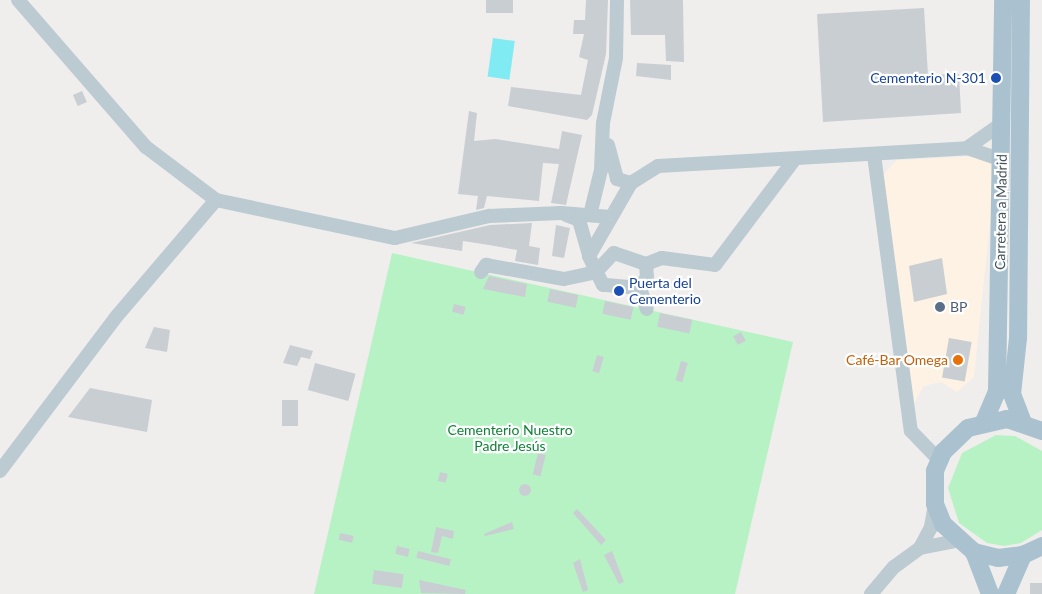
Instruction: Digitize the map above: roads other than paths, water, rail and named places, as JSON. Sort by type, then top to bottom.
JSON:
[{"type":"main road","name":"Carretera a Madrid","points":[[984,422],[997,390],[1003,0]]},
{"type":"main road","name":"Carretera a Madrid","points":[[1021,0],[1018,338],[1012,394],[1023,422]]},
{"type":"main road","points":[[1034,552],[998,558],[974,552],[957,541],[935,504],[940,461],[952,441],[984,422],[1023,422],[1042,431]]},
{"type":"main road","points":[[974,552],[990,594]]},
{"type":"main road","points":[[1006,594],[1034,552]]},
{"type":"street","points":[[18,0],[146,147],[216,200],[395,238],[489,216],[561,213],[611,217]]},
{"type":"street","points":[[590,215],[601,170],[603,123],[619,30],[617,0]]},
{"type":"street","points":[[603,123],[614,173],[622,184],[631,183],[658,166],[874,155],[967,148],[1001,160]]},
{"type":"street","points":[[967,148],[1002,124]]},
{"type":"street","points":[[876,178],[894,153]]},
{"type":"street","points":[[874,155],[911,431],[940,461]]},
{"type":"street","points":[[604,232],[614,254],[646,264],[662,258],[715,265],[794,159]]},
{"type":"street","points":[[589,256],[631,183]]},
{"type":"street","points":[[0,471],[116,317],[216,200]]},
{"type":"street","points":[[561,213],[579,220],[589,256],[603,285],[640,288]]},
{"type":"street","points":[[481,272],[486,265],[564,279],[596,272],[614,254]]},
{"type":"street","points":[[640,288],[647,277],[646,264]]},
{"type":"street","points":[[640,288],[647,308]]},
{"type":"street","points":[[923,444],[952,441]]},
{"type":"street","points":[[920,548],[931,527],[935,504]]},
{"type":"street","points":[[872,594],[894,567],[920,548],[957,541]]},
{"type":"water","points":[[493,38],[515,41],[509,80],[488,77]]},
{"type":"place","name":"Cementerio N-301","points":[[996,78]]},
{"type":"place","name":"Puerta del Cementerio","points":[[619,291]]},
{"type":"place","name":"BP","points":[[940,307]]},
{"type":"place","name":"Café-Bar Omega","points":[[958,360]]},
{"type":"park label","name":"Cementerio Nuestro Padre Jesús","points":[[510,438]]}]
